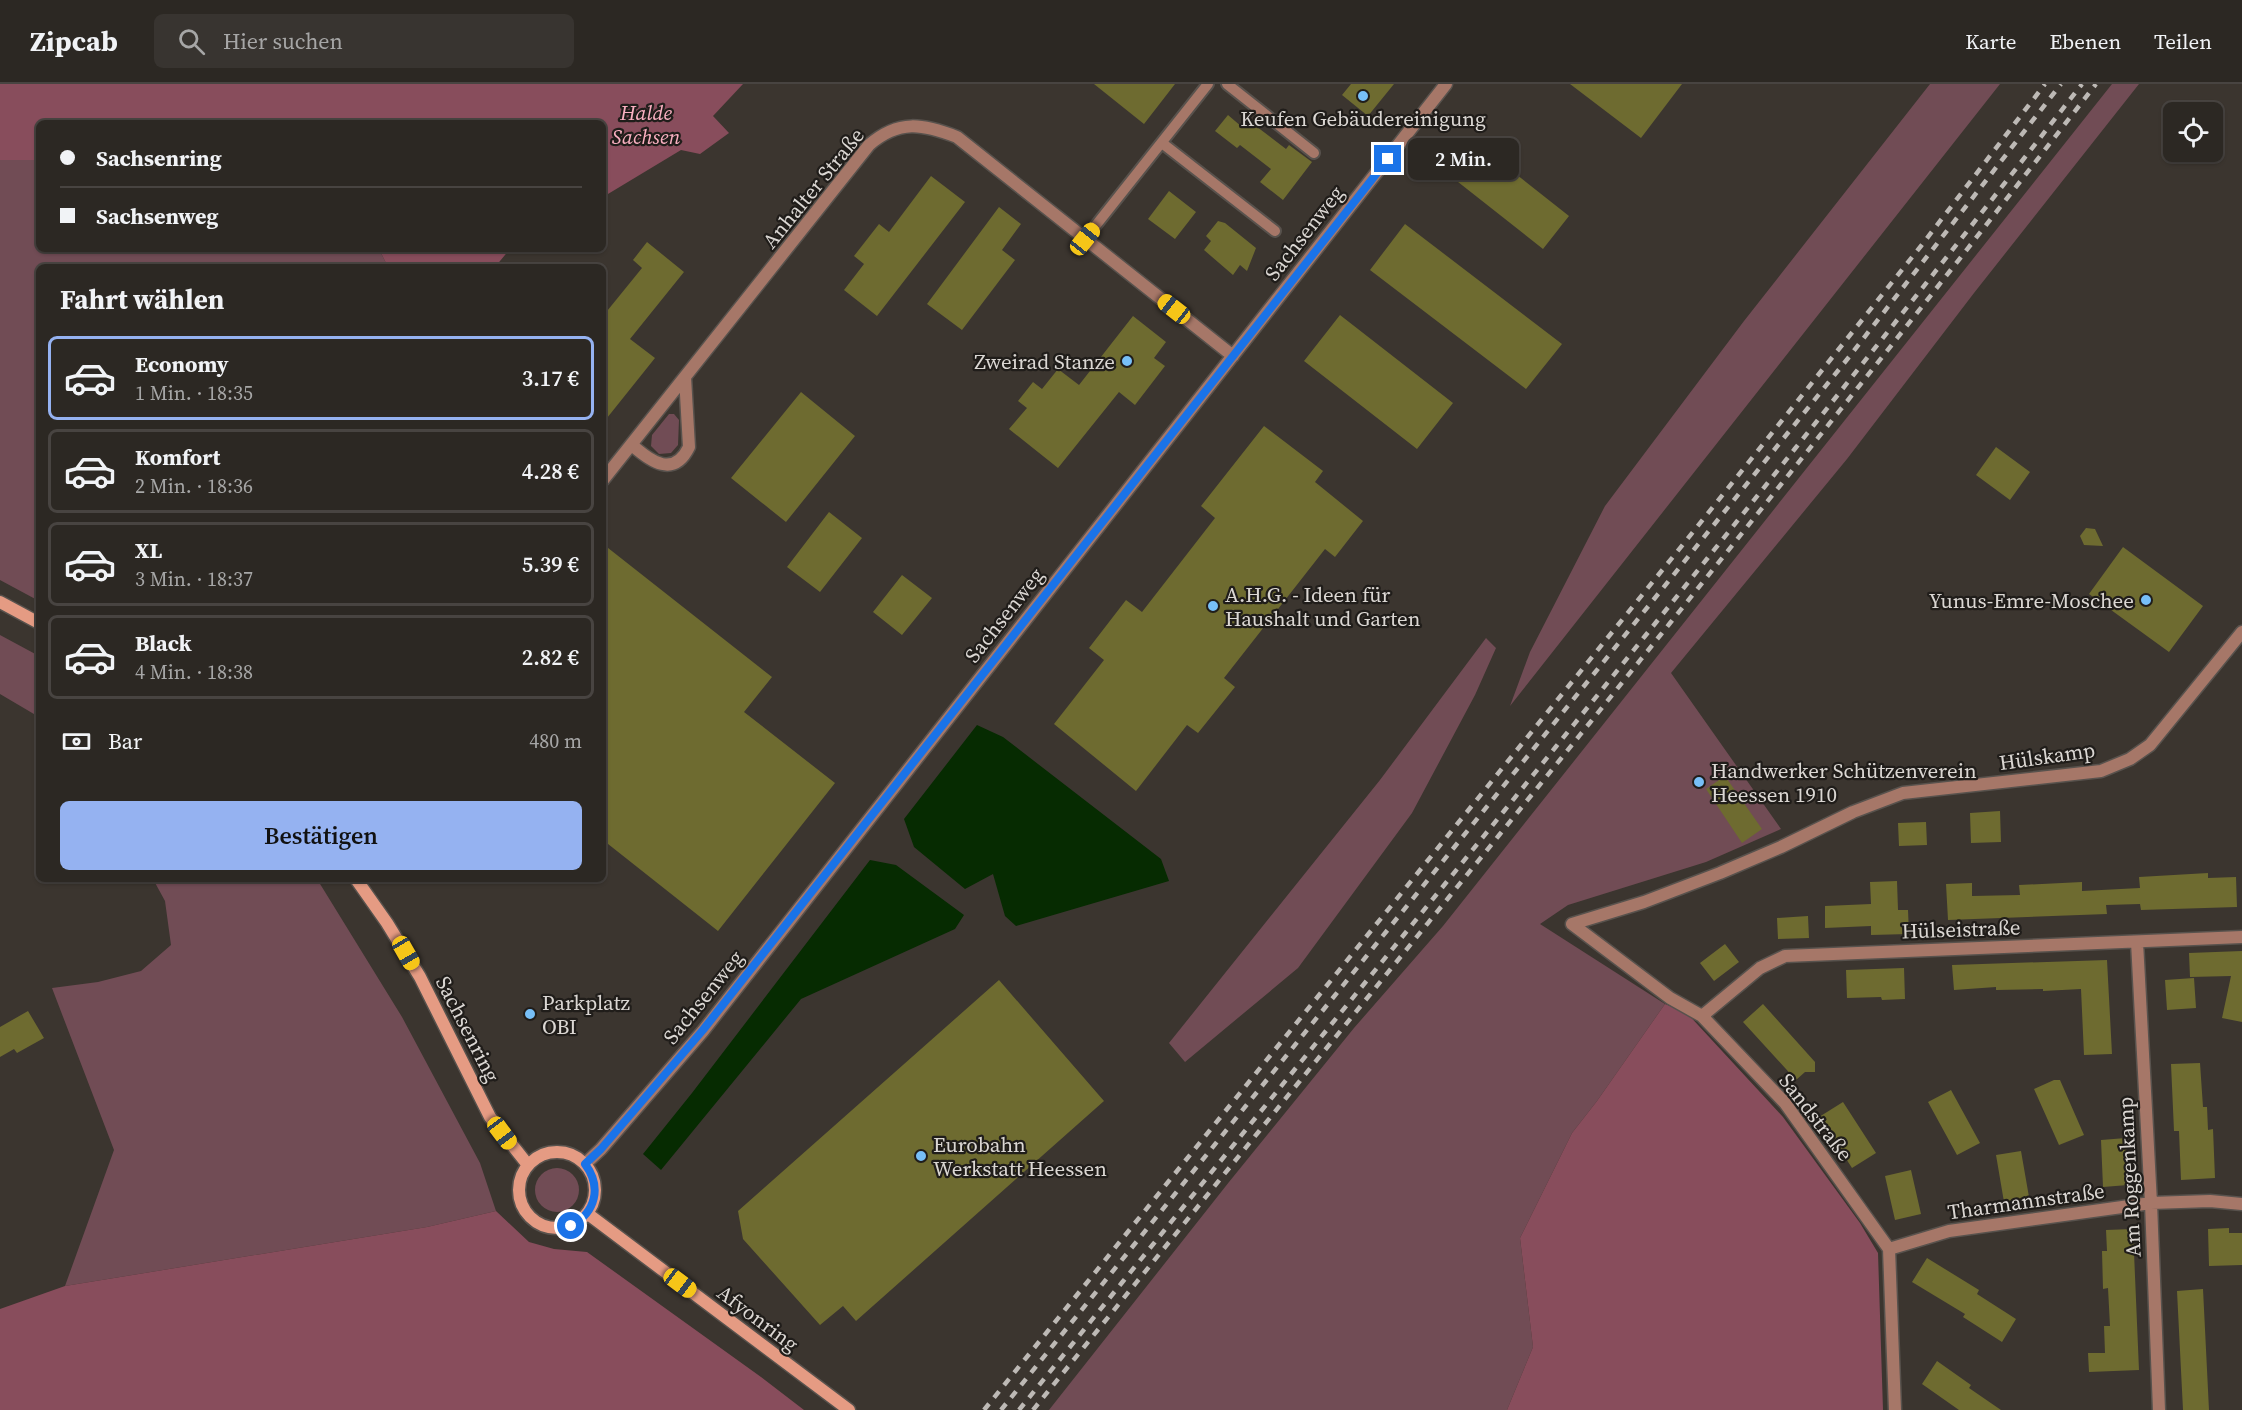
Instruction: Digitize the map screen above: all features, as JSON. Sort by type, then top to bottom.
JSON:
[{"type":"street","name":"Sachsenweg","points":[[585,1164],[601,1149],[703,1030],[1446,84]]},
{"type":"street","name":"Anhalter Straße","points":[[606,476],[869,145],[880,135],[906,126],[922,126],[957,137],[1233,356]]},
{"type":"street","points":[[632,445],[655,463],[666,465],[678,463],[684,457],[689,447],[685,377]]},
{"type":"street","points":[[0,602],[36,621]]},
{"type":"street","name":"Hülskamp","points":[[1572,924],[1644,902],[1720,873],[1853,812],[1903,794],[2101,771],[2130,759],[2150,745],[2242,632]]},
{"type":"street","name":"Sachsenring","points":[[358,882],[411,961],[490,1117],[528,1165]]},
{"type":"street","name":"Sandstraße","points":[[1572,924],[1670,998],[1702,1016],[1785,1103],[1889,1249]]},
{"type":"street","name":"Hülseistraße","points":[[1702,1016],[1760,968],[1785,956],[2242,937]]},
{"type":"street","name":"Am Roggenkamp","points":[[2137,942],[2159,1410]]},
{"type":"street","points":[[556,1152],[577,1157],[585,1164],[596,1188],[595,1198],[588,1214],[571,1226],[561,1228],[551,1228],[533,1220],[526,1212],[519,1193],[523,1173],[528,1165],[546,1154],[556,1152]]},
{"type":"street","name":"Tharmannstraße","points":[[1889,1249],[1949,1231],[2151,1203],[2210,1201],[2242,1204]]},
{"type":"street","name":"Afyonring","points":[[588,1214],[849,1410]]},
{"type":"street","points":[[1889,1249],[1895,1410]]},
{"type":"lane","points":[[1085,239],[1208,84]]},
{"type":"lane","points":[[1227,84],[1314,153]]},
{"type":"lane","points":[[1162,143],[1275,231]]},
{"type":"shaded area","points":[[1930,84],[2000,84],[1510,706],[1530,652],[1605,506],[1744,321]]},
{"type":"shaded area","points":[[2112,84],[2139,84],[1847,459],[1671,673],[1781,829],[1706,862],[1568,905],[1540,924],[1665,1004],[1572,1133],[1520,1238],[1533,1347],[1507,1410],[1049,1410],[1354,1028],[1443,926]]},
{"type":"shaded area","points":[[0,160],[36,160],[36,252],[380,252],[386,264],[36,264],[36,599],[0,580]]},
{"type":"shaded area","points":[[669,414],[674,414],[679,420],[678,445],[671,453],[659,454],[651,446],[652,435]]},
{"type":"shaded area","points":[[0,635],[36,654],[36,715],[0,694]]},
{"type":"shaded area","points":[[1486,638],[1496,648],[1475,695],[1412,813],[1298,968],[1185,1062],[1169,1043],[1380,780]]},
{"type":"shaded area","points":[[977,725],[1003,737],[1161,859],[1169,881],[1016,926],[1005,916],[993,874],[965,889],[914,847],[904,819]]},
{"type":"shaded area","points":[[870,860],[896,865],[964,915],[955,929],[801,999],[661,1170],[643,1154]]},
{"type":"shaded area","points":[[155,882],[319,882],[402,1017],[480,1163],[496,1211],[427,1227],[65,1286],[114,1150],[52,988],[98,982],[141,971],[171,945],[165,901]]},
{"type":"shaded area","points":[[557,1168],[573,1174],[579,1190],[573,1206],[557,1212],[541,1206],[535,1190],[541,1174]]},
{"type":"green space","name":"Halde Sachsen","points":[[0,84],[743,84],[713,116],[729,133],[700,154],[681,150],[606,195],[606,120],[36,120],[36,160],[0,160]]},
{"type":"green space","points":[[380,252],[508,252],[498,264],[386,264]]},
{"type":"green space","points":[[1665,1004],[1686,1012],[1783,1117],[1860,1223],[1878,1253],[1883,1410],[1507,1410],[1533,1347],[1520,1238],[1572,1133]]},
{"type":"green space","points":[[496,1211],[529,1242],[554,1249],[587,1252],[804,1410],[0,1410],[0,1309],[65,1286],[427,1227]]},
{"type":"building","points":[[1094,84],[1175,84],[1144,124]]},
{"type":"building","points":[[1351,84],[1394,84],[1368,116],[1342,95]]},
{"type":"building","points":[[1570,84],[1682,84],[1641,138]]},
{"type":"building","points":[[1228,115],[1242,127],[1248,120],[1286,149],[1289,145],[1312,162],[1283,200],[1260,182],[1271,169],[1240,145],[1237,148],[1215,131]]},
{"type":"building","points":[[1479,145],[1569,216],[1543,249],[1453,178],[1461,168],[1451,160],[1467,146],[1474,151]]},
{"type":"building","points":[[931,176],[965,202],[877,316],[844,290],[864,264],[854,256],[879,224],[889,232]]},
{"type":"building","points":[[1169,191],[1196,212],[1175,239],[1148,219]]},
{"type":"building","points":[[999,207],[1021,224],[1002,250],[1015,260],[962,330],[927,304]]},
{"type":"building","points":[[1218,221],[1225,223],[1256,248],[1247,271],[1240,265],[1233,275],[1204,250],[1211,241],[1206,236]]},
{"type":"building","points":[[1405,224],[1562,344],[1526,389],[1370,270]]},
{"type":"building","points":[[647,242],[684,272],[630,339],[655,358],[606,419],[606,312],[642,268],[633,260]]},
{"type":"building","points":[[1340,315],[1453,403],[1417,449],[1304,361]]},
{"type":"building","points":[[1133,316],[1166,342],[1154,358],[1165,366],[1135,405],[1119,392],[1058,468],[1009,429],[1027,408],[1018,401],[1033,382],[1042,389],[1058,369],[1079,385]]},
{"type":"building","points":[[801,392],[855,436],[786,522],[731,478]]},
{"type":"building","name":"A.H.G. - Ideen für Haushalt und Garten","points":[[1264,426],[1323,471],[1315,482],[1363,521],[1335,557],[1325,549],[1224,678],[1235,687],[1198,733],[1187,725],[1136,791],[1054,724],[1104,660],[1089,648],[1126,600],[1142,612],[1215,518],[1201,506]]},
{"type":"building","points":[[1996,447],[2030,472],[2010,500],[1976,475]]},
{"type":"building","points":[[829,512],[862,538],[820,592],[787,567]]},
{"type":"building","points":[[2086,528],[2095,529],[2103,546],[2084,545],[2080,536]]},
{"type":"building","points":[[606,546],[772,677],[744,712],[835,783],[718,931],[606,842]]},
{"type":"building","name":"Yunus-Emre-Moschee","points":[[2123,547],[2203,606],[2169,652],[2089,594]]},
{"type":"building","points":[[902,575],[932,598],[902,635],[873,612]]},
{"type":"building","points":[[1725,776],[1762,829],[1742,843],[1706,789]]},
{"type":"building","points":[[2000,811],[2001,842],[1971,843],[1970,813]]},
{"type":"building","points":[[1926,822],[1927,845],[1899,846],[1898,823]]},
{"type":"building","points":[[2208,873],[2208,878],[2236,877],[2237,907],[2141,910],[2140,904],[2106,905],[2107,914],[1948,920],[1946,884],[1972,883],[1972,896],[2020,895],[2019,885],[2082,882],[2082,891],[2140,888],[2139,877]]},
{"type":"building","points":[[1897,881],[1898,910],[1908,910],[1909,934],[1871,935],[1871,926],[1825,928],[1825,906],[1871,904],[1870,882]]},
{"type":"building","points":[[1808,916],[1809,938],[1778,939],[1777,918]]},
{"type":"building","points":[[1725,944],[1739,962],[1714,981],[1700,963]]},
{"type":"building","points":[[2242,951],[2242,1022],[2222,1018],[2231,976],[2190,977],[2189,953]]},
{"type":"building","points":[[2107,960],[2112,1054],[2084,1055],[2081,989],[1996,990],[1996,987],[1954,990],[1952,965]]},
{"type":"building","points":[[1904,968],[1905,999],[1847,998],[1846,970]]},
{"type":"building","points":[[2194,978],[2196,1008],[2167,1010],[2165,980]]},
{"type":"building","name":"Eurobahn Werkstatt Heessen","points":[[999,980],[1104,1101],[856,1321],[843,1306],[820,1325],[743,1239],[738,1211]]},
{"type":"building","points":[[1763,1004],[1815,1062],[1815,1072],[1805,1072],[1796,1080],[1743,1022]]},
{"type":"building","points":[[28,1011],[44,1038],[17,1053],[14,1049],[0,1057],[0,1027]]},
{"type":"building","points":[[2200,1063],[2203,1107],[2207,1107],[2208,1130],[2213,1129],[2215,1178],[2181,1180],[2179,1131],[2174,1131],[2171,1064]]},
{"type":"building","points":[[2054,1080],[2060,1080],[2084,1135],[2059,1145],[2034,1089]]},
{"type":"building","points":[[1951,1090],[1980,1143],[1957,1155],[1928,1102]]},
{"type":"building","points":[[1843,1102],[1876,1153],[1852,1168],[1819,1117]]},
{"type":"building","points":[[2126,1138],[2128,1185],[2103,1187],[2101,1140]]},
{"type":"building","points":[[2021,1151],[2029,1197],[2004,1202],[1996,1155]]},
{"type":"building","points":[[1911,1170],[1921,1214],[1895,1220],[1885,1176]]},
{"type":"building","points":[[2229,1228],[2229,1233],[2242,1233],[2242,1265],[2209,1266],[2208,1229]]},
{"type":"building","points":[[2133,1229],[2139,1370],[2089,1372],[2088,1353],[2105,1353],[2104,1326],[2110,1326],[2108,1288],[2103,1289],[2102,1251],[2107,1251],[2106,1230]]},
{"type":"building","points":[[1927,1258],[1979,1290],[1977,1294],[2016,1319],[2002,1342],[1963,1317],[1965,1314],[1912,1282]]},
{"type":"building","points":[[2203,1289],[2209,1410],[2183,1410],[2177,1291]]},
{"type":"building","points":[[1937,1361],[1971,1385],[1969,1388],[2001,1410],[1959,1410],[1922,1384]]},
{"type":"railway","points":[[984,1410],[1693,532],[1921,246],[2045,84]]},
{"type":"railway","points":[[1001,1410],[1849,357],[2061,84]]},
{"type":"railway","points":[[1019,1410],[1687,584],[2082,84]]},
{"type":"railway","points":[[1033,1410],[1701,584],[2096,84]]},
{"type":"place","name":"Keufen Gebäudereinigung","points":[[1363,96]]},
{"type":"place","name":"Zweirad Stanze","points":[[1127,361]]},
{"type":"place","name":"Yunus-Emre-Moschee","points":[[2146,600]]},
{"type":"place","name":"A.H.G. - Ideen für Haushalt und Garten","points":[[1213,606]]},
{"type":"place","name":"Handwerker Schützenverein Heessen 1910","points":[[1699,782]]},
{"type":"place","name":"Parkplatz OBI","points":[[530,1014]]},
{"type":"place","name":"Eurobahn Werkstatt Heessen","points":[[921,1156]]},
{"type":"route","points":[[571,1226],[588,1214],[595,1198],[594,1180],[585,1164],[601,1149],[703,1030],[1388,159]]}]
